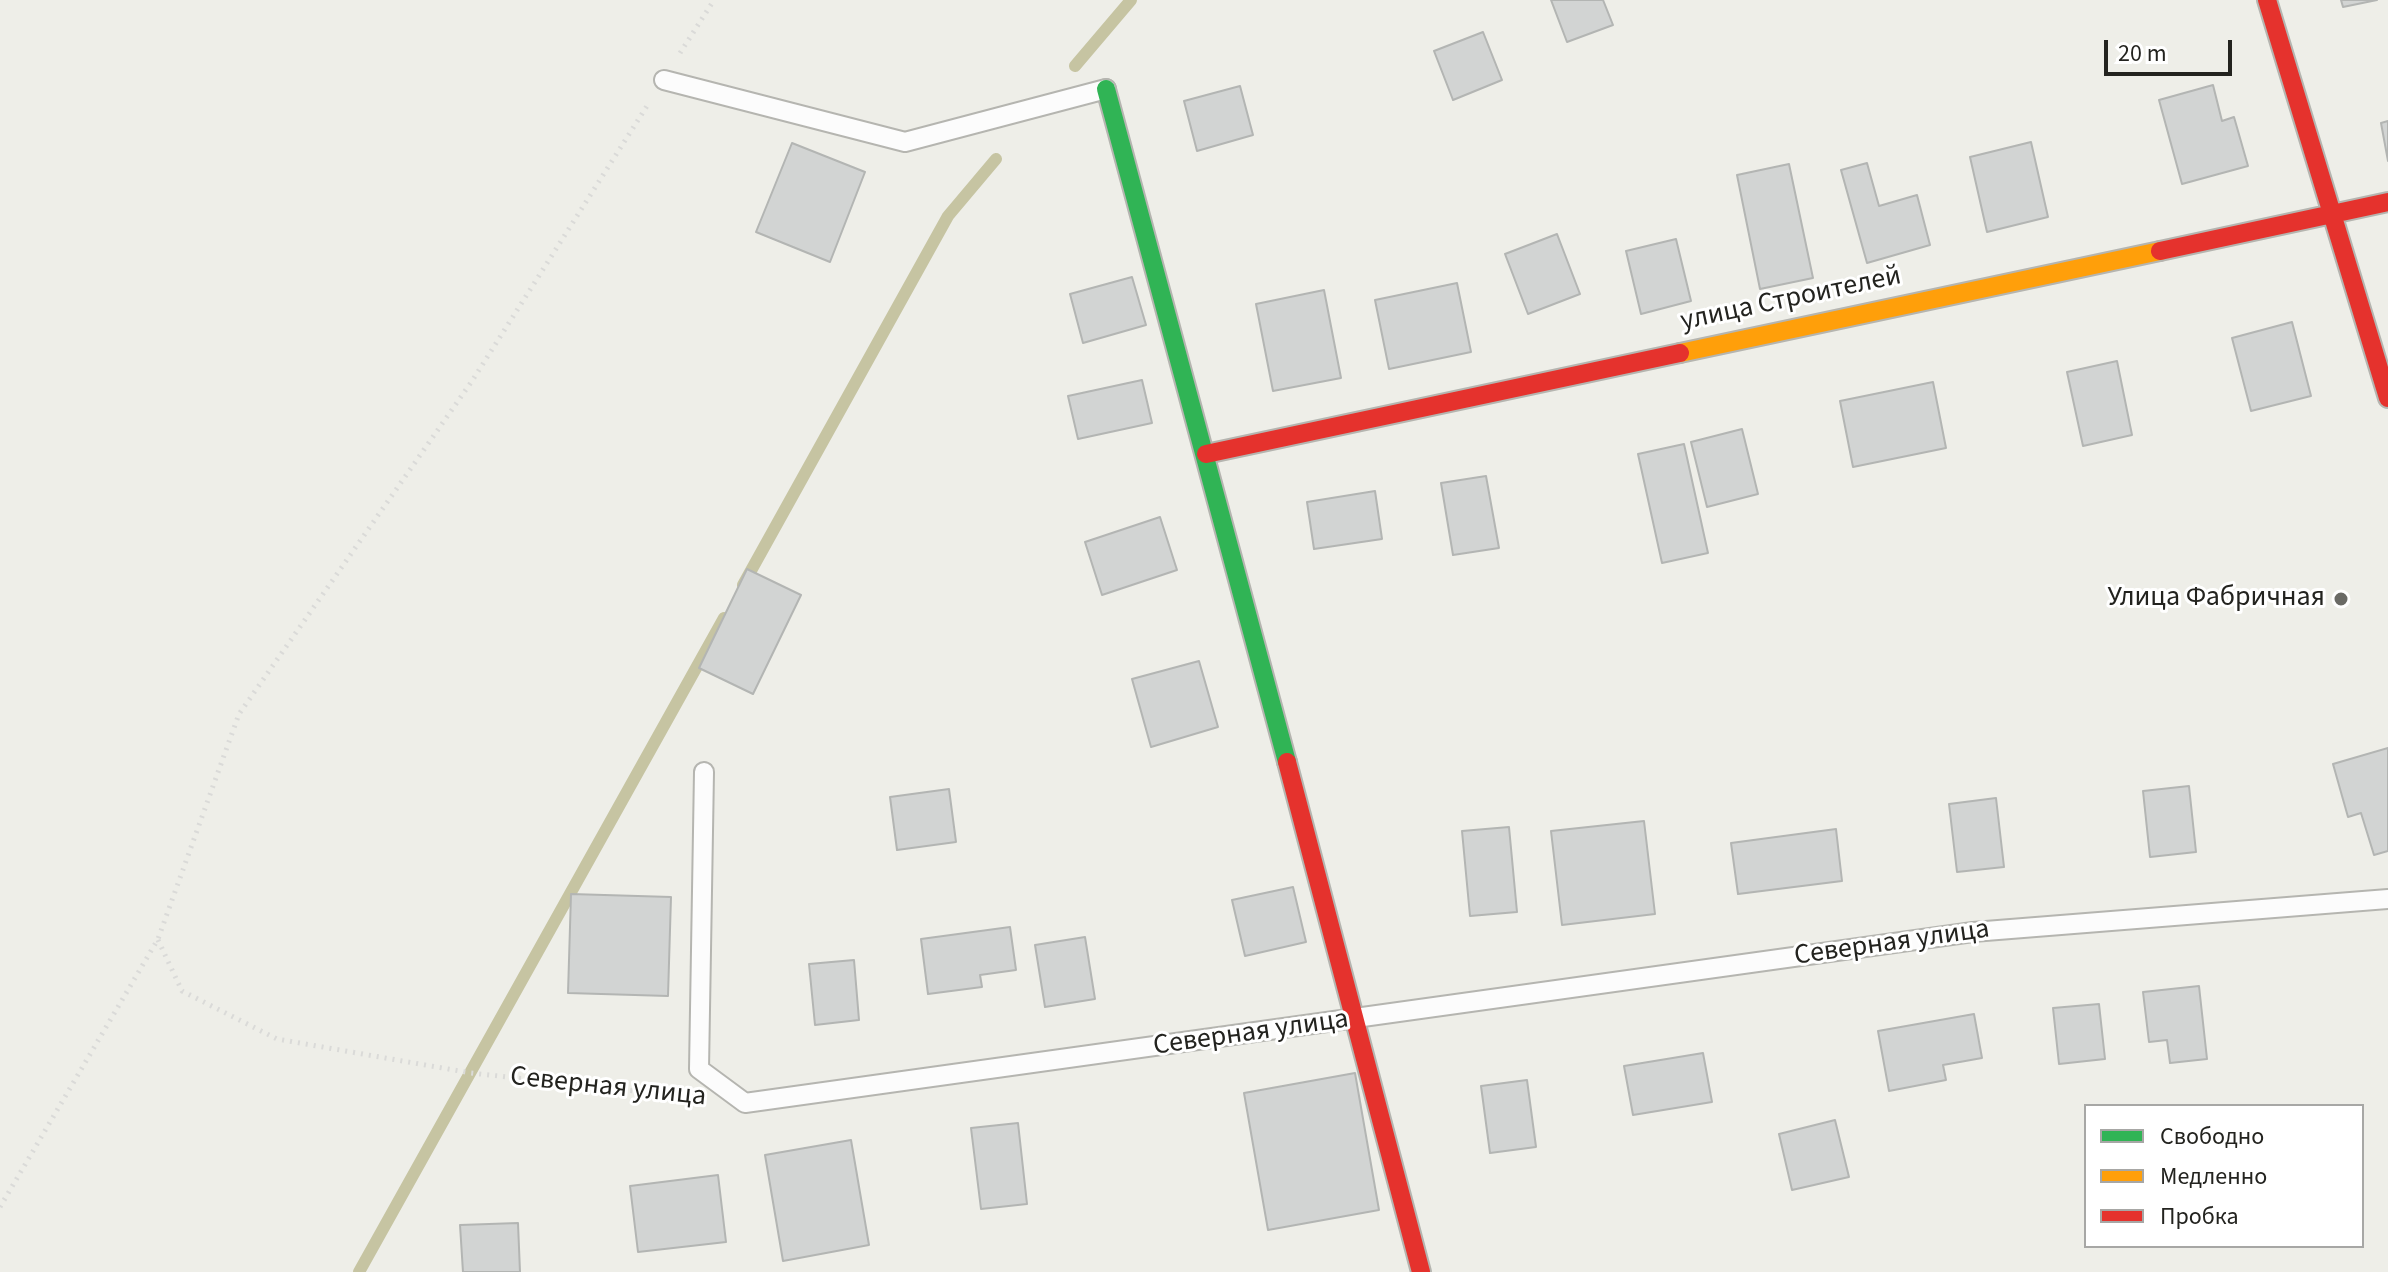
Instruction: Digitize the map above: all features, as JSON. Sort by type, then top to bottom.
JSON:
[{"type":"street","points":[[2267,0],[2388,398]]},
{"type":"street","points":[[1106,89],[1357,1020],[1421,1272]]},
{"type":"street","name":"улица Строителей","points":[[1206,454],[2388,202]]},
{"type":"lane","points":[[664,80],[905,142],[1106,89]]},
{"type":"lane","name":"Северная улица","points":[[704,772],[699,1069],[745,1103],[1973,932],[2388,899]]},
{"type":"path","points":[[0,1207],[158,939],[239,714],[472,381],[714,0]]},
{"type":"path","name":"Северная улица","points":[[158,939],[182,991],[277,1039],[471,1073],[684,1096]]},
{"type":"building","points":[[1551,0],[1603,0],[1613,25],[1567,42]]},
{"type":"building","points":[[2341,0],[2377,0],[2343,7]]},
{"type":"building","points":[[1483,32],[1502,80],[1453,100],[1434,51]]},
{"type":"building","points":[[2213,85],[2222,121],[2234,117],[2248,166],[2182,184],[2159,100]]},
{"type":"building","points":[[1240,86],[1253,135],[1197,151],[1184,101]]},
{"type":"building","points":[[2388,121],[2388,161],[2381,123]]},
{"type":"building","points":[[2031,142],[2048,217],[1987,232],[1970,157]]},
{"type":"building","points":[[792,143],[865,172],[830,262],[756,232]]},
{"type":"building","points":[[1867,163],[1879,206],[1917,195],[1930,245],[1867,263],[1841,170]]},
{"type":"building","points":[[1789,164],[1813,278],[1760,289],[1737,175]]},
{"type":"building","points":[[1557,234],[1580,294],[1528,314],[1505,254]]},
{"type":"building","points":[[1676,239],[1691,301],[1641,314],[1626,251]]},
{"type":"building","points":[[1132,277],[1146,325],[1083,343],[1070,294]]},
{"type":"building","points":[[1457,283],[1471,352],[1389,369],[1375,300]]},
{"type":"building","points":[[1324,290],[1341,378],[1273,391],[1256,304]]},
{"type":"building","points":[[2292,322],[2311,396],[2251,411],[2232,338]]},
{"type":"building","points":[[2117,361],[2132,435],[2083,446],[2067,372]]},
{"type":"building","points":[[1142,380],[1152,423],[1078,439],[1068,396]]},
{"type":"building","points":[[1933,382],[1946,448],[1853,467],[1840,401]]},
{"type":"building","points":[[1742,429],[1758,494],[1707,507],[1691,442]]},
{"type":"building","points":[[1684,444],[1708,553],[1662,563],[1638,454]]},
{"type":"building","points":[[1486,476],[1499,548],[1453,555],[1441,483]]},
{"type":"building","points":[[1375,491],[1382,539],[1314,549],[1307,502]]},
{"type":"building","points":[[1160,517],[1177,570],[1102,595],[1085,542]]},
{"type":"building","points":[[747,569],[801,595],[753,694],[699,668]]},
{"type":"building","points":[[1199,661],[1218,727],[1151,747],[1132,679]]},
{"type":"building","points":[[2388,748],[2388,851],[2374,855],[2361,813],[2348,817],[2333,764]]},
{"type":"building","points":[[2189,786],[2196,852],[2150,857],[2143,791]]},
{"type":"building","points":[[949,789],[956,842],[897,850],[890,797]]},
{"type":"building","points":[[1996,798],[2004,867],[1957,872],[1949,804]]},
{"type":"building","points":[[1644,821],[1655,914],[1562,925],[1551,831]]},
{"type":"building","points":[[1509,827],[1517,912],[1470,916],[1462,831]]},
{"type":"building","points":[[1836,829],[1842,881],[1738,894],[1731,843]]},
{"type":"building","points":[[1293,887],[1306,942],[1245,956],[1232,900]]},
{"type":"building","points":[[571,894],[671,897],[668,996],[568,993]]},
{"type":"building","points":[[1010,927],[1016,970],[980,975],[982,987],[928,994],[921,939]]},
{"type":"building","points":[[1085,937],[1095,999],[1045,1007],[1035,945]]},
{"type":"building","points":[[854,960],[859,1020],[815,1025],[809,964]]},
{"type":"building","points":[[2199,986],[2207,1059],[2170,1063],[2167,1040],[2149,1042],[2143,992]]},
{"type":"building","points":[[2099,1004],[2105,1059],[2059,1064],[2053,1008]]},
{"type":"building","points":[[1974,1014],[1982,1058],[1943,1065],[1946,1080],[1889,1091],[1878,1031]]},
{"type":"building","points":[[1703,1053],[1712,1102],[1633,1115],[1624,1066]]},
{"type":"building","points":[[1355,1073],[1379,1210],[1268,1230],[1244,1093]]},
{"type":"building","points":[[1527,1080],[1536,1147],[1490,1153],[1481,1086]]},
{"type":"building","points":[[1835,1120],[1849,1177],[1792,1190],[1779,1134]]},
{"type":"building","points":[[1018,1123],[1027,1204],[981,1209],[971,1128]]},
{"type":"building","points":[[851,1140],[869,1245],[783,1261],[765,1155]]},
{"type":"building","points":[[718,1175],[726,1242],[638,1252],[630,1186]]},
{"type":"building","points":[[518,1223],[520,1272],[463,1272],[460,1225]]},
{"type":"waterway","points":[[1075,66],[1131,0]]},
{"type":"waterway","points":[[743,585],[948,216],[996,159]]},
{"type":"waterway","points":[[359,1272],[724,618]]},
{"type":"traffic: fast","points":[[1106,89],[1287,762]]},
{"type":"traffic: slow","points":[[1680,353],[2160,251]]},
{"type":"traffic: jam","points":[[2267,0],[2388,398]]},
{"type":"traffic: jam","points":[[2160,251],[2388,202]]},
{"type":"traffic: jam","points":[[1206,454],[1680,353]]},
{"type":"traffic: jam","points":[[1287,762],[1421,1272]]},
{"type":"place","name":"Улица Фабричная","points":[[2341,599]]}]
